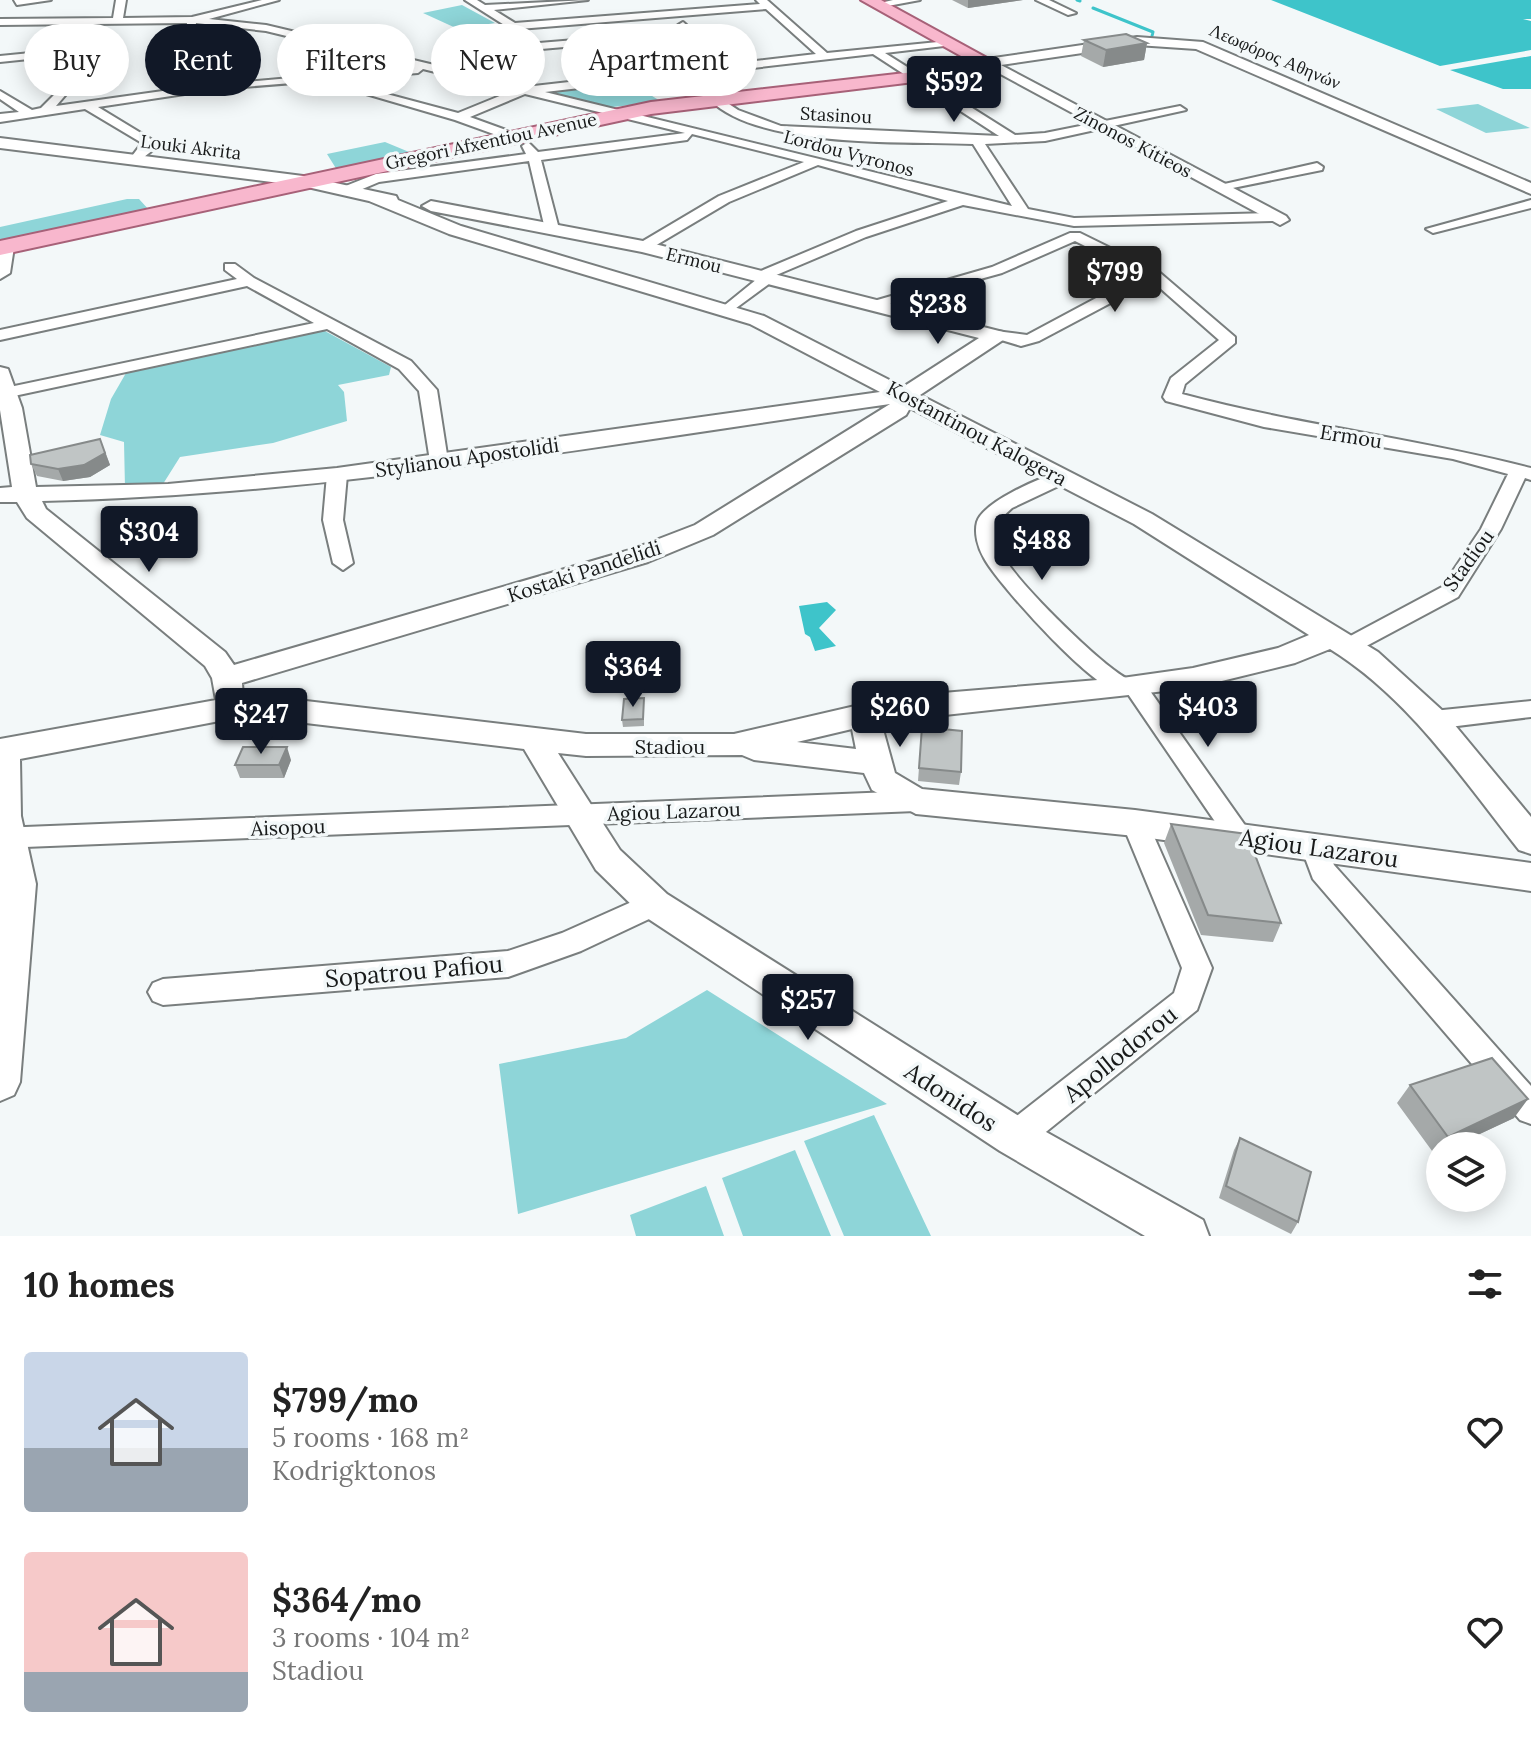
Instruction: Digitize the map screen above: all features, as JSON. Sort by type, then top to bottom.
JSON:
[{"type":"main road","points":[[873,3],[987,63]]},
{"type":"main road","name":"Gregori Afxentiou Avenue","points":[[2,248],[256,184],[303,181],[614,115],[914,77],[987,63]]},
{"type":"street","points":[[0,20],[18,1],[46,0]]},
{"type":"street","points":[[120,24],[121,0]]},
{"type":"street","points":[[0,20],[120,24],[192,20],[274,0]]},
{"type":"street","points":[[470,0],[510,24]]},
{"type":"street","points":[[486,8],[583,0]]},
{"type":"street","points":[[873,3],[915,0]]},
{"type":"street","points":[[1041,0],[1071,13]]},
{"type":"street","points":[[537,24],[764,3],[825,57]]},
{"type":"street","points":[[672,13],[682,24]]},
{"type":"street","points":[[191,24],[192,20]]},
{"type":"street","name":"Lordou Vyronos","points":[[192,20],[266,28],[431,68]]},
{"type":"street","points":[[0,34],[11,33],[30,22]]},
{"type":"street","name":"Λεωφόρος Αθηνών","points":[[987,63],[1137,41],[1198,45],[1531,189]]},
{"type":"street","points":[[757,65],[944,43]]},
{"type":"street","points":[[0,58],[106,45],[45,111]]},
{"type":"street","points":[[875,51],[1014,140]]},
{"type":"street","name":"Zinonos Kitieos","points":[[987,63],[1277,218]]},
{"type":"street","points":[[415,68],[427,67]]},
{"type":"street","points":[[0,94],[31,114]]},
{"type":"street","points":[[0,118],[145,96]]},
{"type":"street","points":[[383,96],[517,136],[534,157],[552,229]]},
{"type":"street","points":[[459,117],[510,96]]},
{"type":"street","name":"Lordou Vyronos","points":[[541,96],[817,161],[963,201],[1023,212],[1075,229]]},
{"type":"street","name":"Stasinou","points":[[716,100],[734,112],[779,130],[977,141],[1014,140],[1104,127],[1180,110]]},
{"type":"street","points":[[86,105],[148,141],[149,147],[135,160]]},
{"type":"street","points":[[303,181],[348,190],[376,178],[700,134]]},
{"type":"street","points":[[977,141],[1023,212]]},
{"type":"street","name":"Louki Akrita","points":[[0,143],[135,160],[256,184]]},
{"type":"street","points":[[643,247],[724,199],[817,161]]},
{"type":"street","points":[[1218,187],[1317,167]]},
{"type":"street","name":"Ermou","points":[[348,190],[414,208],[552,229],[643,247],[875,303],[1002,338]]},
{"type":"street","points":[[728,309],[764,277],[861,234],[963,201]]},
{"type":"street","points":[[1433,229],[1531,204]]},
{"type":"street","name":"Kostantinou Kalogera","points":[[414,208],[455,230],[728,309],[905,395],[1143,519],[1341,641],[1433,720],[1531,841]]},
{"type":"street","points":[[875,303],[997,270],[1075,229],[1277,218]]},
{"type":"street","points":[[1075,229],[1154,275]]},
{"type":"street","points":[[0,273],[2,248]]},
{"type":"street","points":[[230,267],[249,281],[405,365],[428,390],[439,461]]},
{"type":"street","points":[[905,395],[1002,338],[1033,338],[1135,281],[1154,275]]},
{"type":"street","name":"Ermou","points":[[1154,275],[1229,340],[1177,382],[1172,397],[1264,422],[1439,451],[1525,473]]},
{"type":"street","points":[[0,335],[249,281]]},
{"type":"street","points":[[230,708],[227,677],[215,659],[13,496],[3,387],[330,324]]},
{"type":"street","name":"Stylianou Apostolidi","points":[[13,496],[168,491],[337,475],[905,395]]},
{"type":"street","name":"Kostaki Pandelidi","points":[[227,677],[567,580],[704,530],[898,410],[905,395]]},
{"type":"street","name":"Stadiou","points":[[2,750],[230,708],[272,708],[586,745],[734,745],[894,708],[1128,688],[1249,666],[1341,641],[1450,592],[1525,473]]},
{"type":"street","points":[[337,475],[333,520],[343,563]]},
{"type":"street","points":[[1060,478],[1005,504],[987,521],[987,540],[997,564],[1020,592],[1128,688],[1240,838]]},
{"type":"street","points":[[1433,720],[1531,709]]},
{"type":"street","name":"Agiou Lazarou","points":[[864,713],[875,763],[883,781],[916,801]]},
{"type":"street","name":"Adonidos","points":[[533,737],[577,814],[608,860],[654,904],[1015,1137],[1187,1236]]},
{"type":"street","points":[[734,745],[875,763]]},
{"type":"street","points":[[0,1082],[19,894],[6,838],[2,750]]},
{"type":"street","name":"Agiou Lazarou","points":[[577,814],[916,801],[1135,823],[1531,877]]},
{"type":"street","name":"Aisopou","points":[[6,838],[577,814]]},
{"type":"street","name":"Apollodorou","points":[[1015,1137],[1186,1001],[1197,968],[1135,823]]},
{"type":"street","points":[[1314,847],[1323,871],[1531,1109]]},
{"type":"street","name":"Sopatrou Pafiou","points":[[163,992],[508,964],[571,942],[654,904]]},
{"type":"shaded area","points":[[1271,0],[1531,0],[1531,19],[1523,19],[1531,21],[1531,50],[1440,66]]},
{"type":"shaded area","points":[[462,5],[495,23],[447,24],[423,13]]},
{"type":"shaded area","points":[[1531,56],[1531,89],[1503,89],[1450,70]]},
{"type":"shaded area","points":[[561,91],[561,96],[652,96],[662,102],[602,108],[549,93]]},
{"type":"shaded area","points":[[1478,104],[1530,128],[1486,133],[1436,109]]},
{"type":"shaded area","points":[[385,142],[414,154],[337,170],[327,154]]},
{"type":"shaded area","points":[[139,199],[150,211],[0,244],[0,227]]},
{"type":"shaded area","points":[[323,330],[391,367],[389,375],[338,385],[344,392],[347,421],[273,443],[180,457],[163,484],[125,488],[124,442],[100,435],[111,399],[126,373]]},
{"type":"shaded area","points":[[827,602],[836,610],[819,628],[836,646],[815,651],[810,637],[805,634],[799,606]]},
{"type":"shaded area","points":[[707,990],[887,1104],[518,1214],[499,1064],[626,1038]]},
{"type":"shaded area","points":[[874,1115],[931,1236],[844,1236],[804,1141]]},
{"type":"shaded area","points":[[795,1150],[831,1236],[743,1236],[722,1178]]},
{"type":"shaded area","points":[[706,1186],[724,1236],[636,1236],[630,1215]]},
{"type":"building","points":[[1126,34],[1147,43],[1106,50],[1084,40]]},
{"type":"building","points":[[100,439],[105,453],[84,465],[58,469],[31,464],[30,455]]},
{"type":"building","points":[[644,698],[643,719],[622,720],[624,699]]},
{"type":"building","points":[[922,727],[962,731],[961,772],[919,768]]},
{"type":"building","points":[[243,747],[287,747],[279,765],[235,765]]},
{"type":"building","points":[[1171,824],[1247,834],[1281,923],[1208,915]]},
{"type":"building","points":[[1492,1058],[1528,1099],[1459,1132],[1444,1132],[1410,1085]]},
{"type":"building","points":[[1240,1138],[1311,1172],[1298,1222],[1226,1186]]},
{"type":"waterway","points":[[1093,8],[1153,32],[1152,36]]}]
